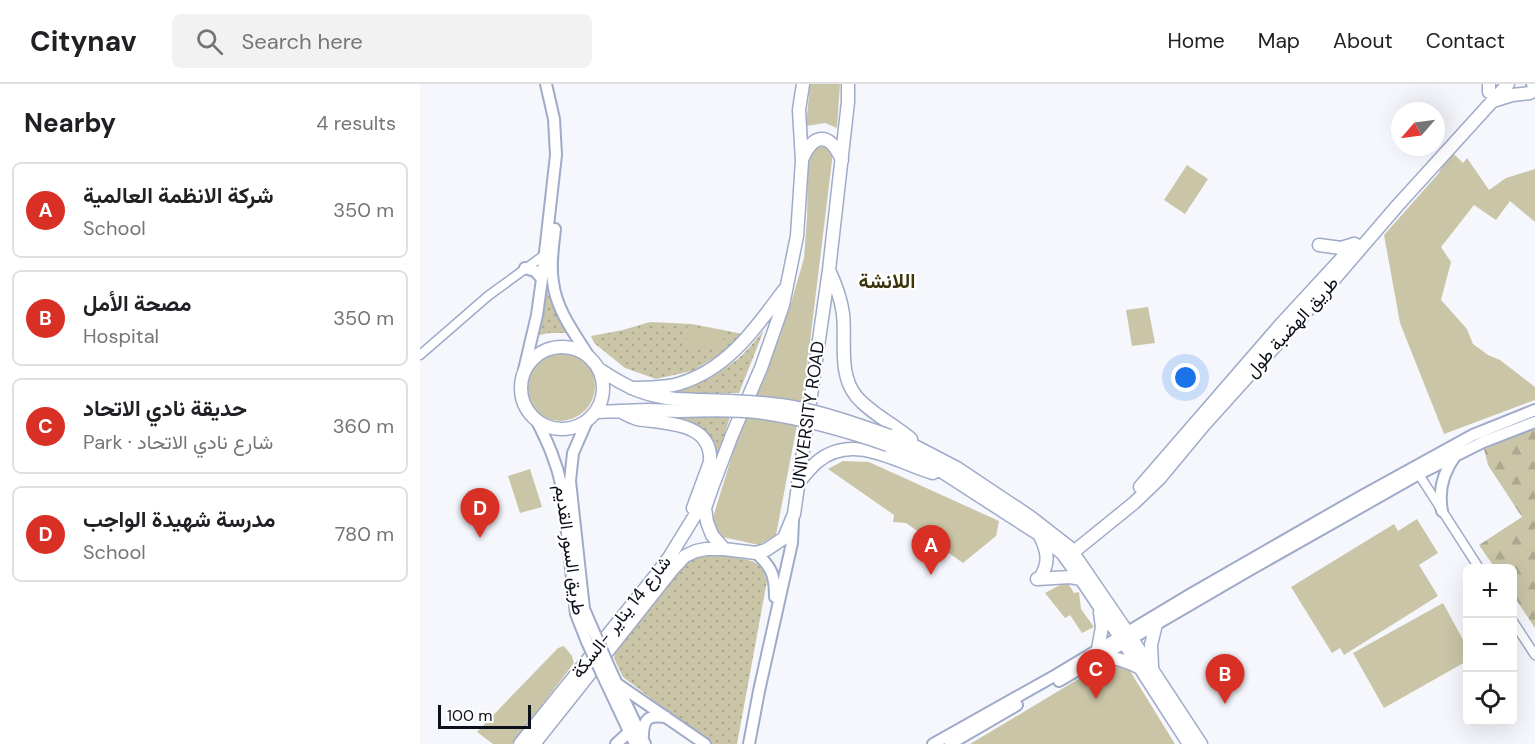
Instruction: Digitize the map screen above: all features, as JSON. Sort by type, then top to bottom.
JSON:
[{"type":"highway","points":[[724,549],[712,536],[706,522],[705,508],[732,435],[761,368],[783,305],[797,236],[802,161],[796,84]]},
{"type":"highway","points":[[799,110],[803,84]]},
{"type":"highway","name":"طريق الهضبة طول","points":[[1067,553],[1139,488],[1282,322],[1492,90],[1509,84]]},
{"type":"highway","name":"UNIVERSITY ROAD","points":[[794,514],[829,270],[850,87]]},
{"type":"highway","points":[[1492,90],[1512,95],[1533,89]]},
{"type":"highway","name":"طريق الهضبة طول","points":[[1067,553],[1134,503],[1160,478],[1193,437],[1306,312],[1398,205],[1492,90]]},
{"type":"highway","points":[[802,161],[808,146],[818,140],[832,143],[842,160]]},
{"type":"highway","points":[[1320,245],[1341,248],[1355,244]]},
{"type":"highway","points":[[829,270],[841,301],[846,375],[853,391],[868,407],[920,448],[957,468],[1029,516],[1067,553],[1201,744]]},
{"type":"highway","points":[[631,388],[678,384],[727,358],[750,335],[786,287]]},
{"type":"highway","points":[[677,405],[631,388],[599,369],[588,355],[575,348],[560,346],[546,349],[533,357],[524,370],[521,383],[522,397],[527,410],[537,421],[563,430],[575,428],[592,417],[620,411],[677,405],[756,412],[920,448]]},
{"type":"highway","points":[[592,417],[602,398],[603,383],[599,369]]},
{"type":"highway","points":[[620,411],[636,418],[688,427],[703,439],[710,454],[710,462],[691,513],[690,525]]},
{"type":"highway","points":[[889,440],[1067,553],[1098,606],[1126,637],[1140,668],[1189,744]]},
{"type":"highway","points":[[798,483],[824,457],[849,448],[861,448],[880,453],[952,478]]},
{"type":"highway","name":"شارع 14 يناير -السكة","points":[[520,744],[656,575],[690,525],[713,485]]},
{"type":"highway","points":[[534,744],[685,556],[706,549],[756,553],[773,546],[784,538],[794,514]]},
{"type":"highway","points":[[1040,535],[1047,552],[1047,559],[1046,569],[1039,578],[1081,579]]},
{"type":"highway","points":[[1098,606],[1102,627],[1100,653],[1140,668]]},
{"type":"highway","points":[[1154,674],[1151,652],[1156,624]]},
{"type":"main road","points":[[546,84],[554,119],[556,146],[549,253],[552,281],[558,303],[588,355]]},
{"type":"main road","points":[[524,370],[549,253],[558,181],[560,136],[553,84]]},
{"type":"main road","points":[[1509,84],[1533,89]]},
{"type":"main road","points":[[525,268],[535,271],[542,279]]},
{"type":"main road","points":[[1126,637],[1156,624],[1253,568],[1417,471],[1473,435],[1535,410]]},
{"type":"main road","name":"طريق السور القديم","points":[[580,612],[570,481],[573,453],[592,417]]},
{"type":"main road","name":"طريق السور القديم","points":[[537,421],[554,455],[559,473],[580,612],[629,732],[641,742]]},
{"type":"main road","points":[[941,743],[1100,653],[1252,559],[1417,471],[1535,422]]},
{"type":"main road","points":[[1442,511],[1440,502],[1442,485],[1447,468],[1458,453]]},
{"type":"main road","name":"UNIVERSITY ROAD","points":[[749,744],[792,543],[794,514]]},
{"type":"main road","points":[[756,553],[766,562],[774,578],[776,596],[774,623]]},
{"type":"main road","name":"طريق السور القديم","points":[[606,672],[616,683],[641,742]]},
{"type":"main road","points":[[616,683],[705,744]]},
{"type":"main road","points":[[641,742],[643,727],[647,720],[654,716],[666,717]]},
{"type":"main road","points":[[616,744],[629,732]]},
{"type":"street","points":[[420,355],[488,296],[549,253]]},
{"type":"street","points":[[1417,471],[1476,564]]},
{"type":"street","points":[[1517,628],[1535,655]]},
{"type":"green space","points":[[810,84],[840,84],[837,128],[825,123],[806,126]]},
{"type":"green space","points":[[818,144],[827,146],[832,151],[832,161],[805,383],[776,535],[759,545],[722,537],[714,525],[714,514],[743,420],[764,379],[789,310],[804,258],[808,155]]},
{"type":"green space","points":[[1452,152],[1463,163],[1467,158],[1489,190],[1506,178],[1535,169],[1535,222],[1510,201],[1496,220],[1474,205],[1441,247],[1451,262],[1441,300],[1467,329],[1473,344],[1488,355],[1500,360],[1535,387],[1535,400],[1444,434],[1400,323],[1384,235],[1438,174]]},
{"type":"green space","points":[[1187,165],[1208,179],[1185,214],[1164,200]]},
{"type":"green space","points":[[544,286],[567,333],[536,336]]},
{"type":"green space","points":[[1148,307],[1155,343],[1132,346],[1126,310]]},
{"type":"green space","points":[[650,322],[692,324],[743,334],[719,355],[692,371],[656,379],[625,368],[594,343],[591,336]]},
{"type":"green space","points":[[687,327],[724,330],[722,350],[686,347]]},
{"type":"green space","points":[[764,330],[739,393],[671,393],[723,370],[746,352]]},
{"type":"green space","points":[[553,351],[567,351],[580,357],[589,366],[595,379],[593,399],[585,411],[567,421],[553,421],[540,415],[531,406],[525,393],[525,379],[531,366],[540,357]]},
{"type":"green space","points":[[731,414],[717,457],[709,438],[696,426],[657,415]]},
{"type":"green space","points":[[1535,428],[1535,628],[1517,601],[1517,564],[1492,564],[1479,545],[1522,517],[1488,465],[1484,449]]},
{"type":"green space","points":[[843,461],[869,462],[999,521],[996,536],[963,563],[906,523],[893,522],[894,515],[828,469]]},
{"type":"green space","points":[[530,469],[542,507],[520,513],[508,476]]},
{"type":"green space","points":[[1417,519],[1438,553],[1419,565],[1438,596],[1344,655],[1340,648],[1332,653],[1291,587],[1394,524],[1398,531]]},
{"type":"green space","points":[[703,553],[753,562],[761,568],[767,581],[737,744],[711,744],[623,677],[614,658],[615,650],[685,563]]},
{"type":"green space","points":[[1068,583],[1074,593],[1079,592],[1081,609],[1094,627],[1082,633],[1070,615],[1065,618],[1045,593]]},
{"type":"green space","points":[[1443,603],[1463,640],[1463,663],[1384,708],[1353,653]]},
{"type":"green space","points":[[564,646],[572,656],[574,663],[512,744],[493,744],[477,732],[558,648]]},
{"type":"green space","points":[[1123,662],[1175,744],[970,744],[1105,663]]},
{"type":"place","name":"مدرسة شهيدة الواجب","points":[[480,538]]},
{"type":"place","name":"شركة الانظمة العالمية","points":[[931,575]]},
{"type":"place","name":"حديقة نادي الاتحاد","points":[[1096,699]]},
{"type":"place","name":"مصحة الأمل","points":[[1225,704]]},
{"type":"district","name":"اللانشة","points":[[887,281]]}]
